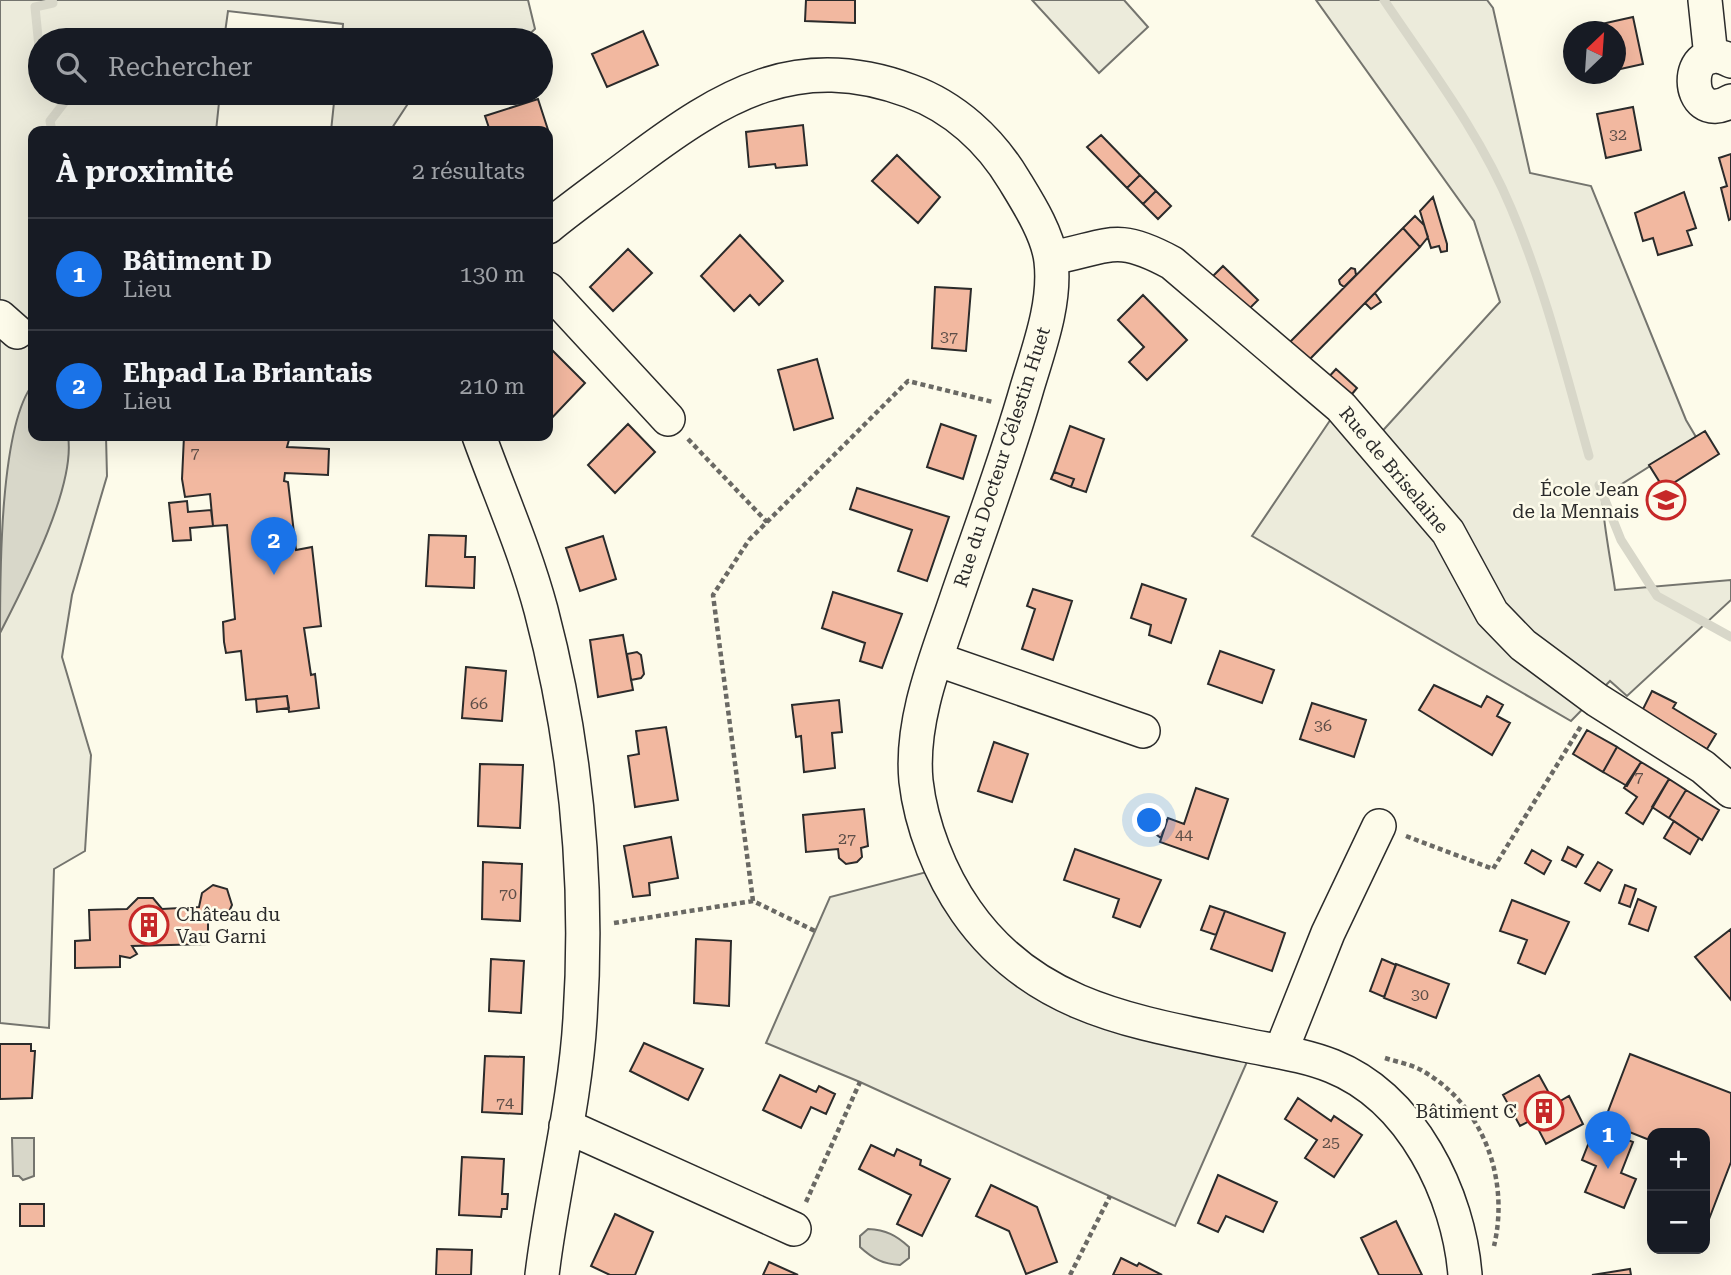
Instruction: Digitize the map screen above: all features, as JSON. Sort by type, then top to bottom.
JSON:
[{"type":"street","points":[[1705,0],[1721,59],[1704,60],[1694,73],[1693,89],[1697,96],[1710,105],[1718,106],[1731,101]]},
{"type":"street","name":"Rue du Docteur Célestin Huet","points":[[553,223],[680,127],[733,95],[785,79],[826,75],[882,80],[929,98],[963,120],[1003,161],[1031,208],[1051,258],[1048,311],[1021,409],[936,659],[917,740],[916,780],[926,826],[942,868],[965,910],[1003,955],[1042,985],[1086,1007],[1135,1021],[1281,1051],[1335,1067],[1374,1091],[1416,1136],[1445,1186],[1462,1243],[1465,1275]]},
{"type":"street","name":"Rue de Briselaine","points":[[1051,258],[1113,243],[1142,247],[1172,263],[1341,407],[1448,532],[1492,613],[1523,645],[1597,700],[1703,767],[1731,791]]},
{"type":"street","points":[[553,294],[668,419]]},
{"type":"street","points":[[481,441],[521,546],[541,609],[558,683],[574,787],[582,929],[580,1020],[542,1275]]},
{"type":"street","points":[[936,659],[1143,731]]},
{"type":"street","points":[[1281,1051],[1328,933],[1379,826]]},
{"type":"street","points":[[566,1126],[794,1229]]},
{"type":"path","points":[[753,901],[713,595],[749,540],[908,381],[1021,409]]},
{"type":"path","points":[[668,419],[767,522]]},
{"type":"path","points":[[1379,826],[1493,869],[1597,700]]},
{"type":"path","points":[[582,929],[753,901],[817,932]]},
{"type":"path","points":[[794,1229],[860,1082]]},
{"type":"path","points":[[1070,1275],[1110,1196]]},
{"type":"shaded area","points":[[0,0],[528,0],[535,28],[343,28],[343,24],[228,11],[226,28],[28,28],[28,105],[219,105],[217,126],[28,126],[28,441],[106,441],[107,476],[72,595],[62,657],[91,755],[85,851],[54,869],[49,1028],[0,1023]]},
{"type":"shaded area","points":[[1032,0],[1124,0],[1148,27],[1099,73]]},
{"type":"shaded area","points":[[1316,0],[1487,0],[1493,8],[1530,173],[1591,186],[1686,420],[1696,437],[1603,496],[1615,590],[1731,580],[1731,600],[1627,696],[1610,681],[1571,721],[1252,536],[1335,413],[1367,448],[1500,302],[1474,221]]},
{"type":"shaded area","points":[[334,105],[407,105],[393,126],[332,126]]},
{"type":"shaded area","points":[[28,393],[28,441],[68,441],[68,457],[64,482],[46,536],[0,633],[4,501],[14,432]]},
{"type":"shaded area","points":[[942,868],[1042,985],[1254,1046],[1175,1226],[860,1082],[766,1043],[830,897]]},
{"type":"shaded area","points":[[12,1138],[34,1138],[34,1176],[23,1180],[19,1176],[13,1176]]},
{"type":"shaded area","points":[[868,1229],[885,1232],[900,1239],[909,1247],[909,1258],[900,1265],[883,1262],[869,1255],[860,1247],[860,1236]]},
{"type":"building","points":[[806,0],[855,0],[855,23],[805,21]]},
{"type":"building","points":[[1633,17],[1643,64],[1626,68],[1626,21],[1615,21]]},
{"type":"building","points":[[643,31],[658,65],[607,87],[592,54]]},
{"type":"building","points":[[519,105],[540,105],[547,126],[488,126],[485,116]]},
{"type":"building","points":[[1633,107],[1641,150],[1606,158],[1597,114]]},
{"type":"building","points":[[803,125],[807,165],[776,168],[775,164],[749,167],[746,132]]},
{"type":"building","points":[[1101,135],[1140,175],[1127,188],[1087,147]]},
{"type":"building","points":[[1731,154],[1729,220],[1721,188],[1727,186],[1719,158]]},
{"type":"building","points":[[897,155],[940,197],[918,223],[872,181]]},
{"type":"building","points":[[1140,175],[1156,191],[1143,204],[1127,188]]},
{"type":"building","points":[[1156,191],[1171,206],[1158,219],[1143,204]]},
{"type":"building","points":[[1684,192],[1696,228],[1687,231],[1692,245],[1658,255],[1653,238],[1643,241],[1635,213]]},
{"type":"building","points":[[1433,197],[1447,251],[1441,252],[1439,246],[1431,248],[1420,211]]},
{"type":"building","points":[[1415,216],[1424,225],[1428,237],[1420,247],[1403,228]]},
{"type":"building","points":[[1403,228],[1420,247],[1306,363],[1287,345]]},
{"type":"building","points":[[740,235],[783,281],[759,305],[750,295],[734,311],[701,276]]},
{"type":"building","points":[[628,249],[652,273],[613,311],[590,287]]},
{"type":"building","points":[[1223,266],[1258,300],[1246,312],[1209,280]]},
{"type":"building","points":[[1351,268],[1355,269],[1356,275],[1344,287],[1339,280]]},
{"type":"building","points":[[935,287],[971,289],[966,351],[932,348]]},
{"type":"building","points":[[1375,293],[1381,302],[1371,309],[1365,303]]},
{"type":"building","points":[[1143,295],[1187,340],[1147,380],[1129,362],[1144,347],[1118,320]]},
{"type":"building","points":[[553,351],[585,383],[553,417]]},
{"type":"building","points":[[817,359],[833,418],[794,430],[778,370]]},
{"type":"building","points":[[1336,369],[1357,388],[1347,400],[1326,380]]},
{"type":"building","points":[[628,424],[655,452],[615,493],[588,465]]},
{"type":"building","points":[[941,424],[976,436],[963,479],[927,467]]},
{"type":"building","points":[[1070,426],[1104,439],[1086,492],[1071,487],[1074,479],[1054,472]]},
{"type":"building","points":[[1705,431],[1719,454],[1664,489],[1649,465]]},
{"type":"building","points":[[184,441],[289,441],[287,447],[329,449],[328,475],[285,473],[284,481],[288,482],[296,550],[312,547],[321,626],[304,628],[311,675],[315,674],[319,708],[289,712],[287,696],[246,700],[241,651],[226,653],[224,642],[223,622],[235,619],[227,525],[213,526],[210,494],[185,497],[182,479]]},
{"type":"building","points":[[1054,472],[1074,479],[1071,487],[1051,479]]},
{"type":"building","points":[[857,488],[949,517],[927,581],[898,571],[912,530],[850,509]]},
{"type":"building","points":[[187,501],[188,512],[211,510],[213,526],[190,528],[191,540],[173,541],[169,503]]},
{"type":"building","points":[[429,535],[466,536],[465,557],[475,557],[474,588],[426,586]]},
{"type":"building","points":[[603,536],[616,579],[580,591],[566,548]]},
{"type":"building","points":[[1142,584],[1186,599],[1171,643],[1149,635],[1151,625],[1131,618]]},
{"type":"building","points":[[1033,589],[1072,601],[1053,660],[1022,649],[1035,609],[1027,606]]},
{"type":"building","points":[[833,592],[902,614],[882,668],[860,661],[865,643],[822,628]]},
{"type":"building","points":[[623,635],[633,690],[598,697],[590,640]]},
{"type":"building","points":[[1220,651],[1274,670],[1262,703],[1208,684]]},
{"type":"building","points":[[637,652],[641,655],[644,674],[641,678],[631,680],[627,654]]},
{"type":"building","points":[[466,667],[506,671],[502,721],[462,718]]},
{"type":"building","points":[[1434,685],[1481,707],[1487,696],[1503,705],[1497,716],[1510,723],[1492,755],[1419,710]]},
{"type":"building","points":[[1652,691],[1676,703],[1673,708],[1716,734],[1707,749],[1642,711]]},
{"type":"building","points":[[287,696],[289,708],[257,712],[256,699]]},
{"type":"building","points":[[839,700],[842,732],[832,733],[835,768],[804,772],[801,736],[796,737],[792,705]]},
{"type":"building","points":[[1312,703],[1366,720],[1354,757],[1300,739]]},
{"type":"building","points":[[666,727],[678,800],[635,807],[628,756],[639,754],[636,731]]},
{"type":"building","points":[[1587,730],[1617,747],[1603,772],[1573,754]]},
{"type":"building","points":[[994,742],[1028,754],[1012,802],[978,791]]},
{"type":"building","points":[[1617,747],[1641,762],[1627,786],[1603,772]]},
{"type":"building","points":[[1641,762],[1669,779],[1643,824],[1626,813],[1637,797],[1624,788]]},
{"type":"building","points":[[480,764],[523,765],[520,828],[478,826]]},
{"type":"building","points":[[1669,779],[1686,790],[1669,818],[1652,807]]},
{"type":"building","points":[[1196,788],[1228,799],[1208,859],[1160,842],[1168,818],[1184,824]]},
{"type":"building","points":[[1686,790],[1719,810],[1702,840],[1669,818]]},
{"type":"building","points":[[864,809],[868,846],[861,848],[862,857],[857,862],[846,864],[839,858],[838,849],[806,852],[803,815]]},
{"type":"building","points":[[1161,819],[1167,820],[1161,838],[1153,832]]},
{"type":"building","points":[[1674,821],[1699,838],[1690,854],[1664,838]]},
{"type":"building","points":[[671,837],[678,878],[649,883],[650,895],[633,897],[624,846]]},
{"type":"building","points":[[1568,847],[1583,855],[1576,867],[1562,860]]},
{"type":"building","points":[[1075,849],[1161,880],[1140,927],[1113,917],[1119,899],[1064,880]]},
{"type":"building","points":[[1532,850],[1551,861],[1544,874],[1525,863]]},
{"type":"building","points":[[483,862],[522,864],[520,921],[482,919]]},
{"type":"building","points":[[1598,862],[1612,870],[1600,891],[1585,883]]},
{"type":"building","name":"Château du Vau Garni","points":[[213,885],[227,889],[232,905],[228,914],[208,918],[208,944],[132,946],[137,954],[130,958],[120,956],[120,967],[75,968],[75,941],[90,940],[89,910],[127,909],[138,898],[153,898],[162,909],[199,907],[202,893]]},
{"type":"building","points":[[1625,885],[1636,889],[1630,907],[1619,903]]},
{"type":"building","points":[[1638,899],[1656,907],[1648,931],[1629,924]]},
{"type":"building","points":[[1512,900],[1569,922],[1545,974],[1518,963],[1527,940],[1500,931]]},
{"type":"building","points":[[1210,906],[1225,911],[1216,935],[1201,930]]},
{"type":"building","points":[[1225,911],[1285,933],[1272,971],[1211,949]]},
{"type":"building","points":[[1731,929],[1731,1000],[1695,957]]},
{"type":"building","points":[[696,939],[731,941],[729,1006],[694,1003]]},
{"type":"building","points":[[491,959],[524,961],[521,1013],[489,1011]]},
{"type":"building","points":[[1382,959],[1396,965],[1384,997],[1370,991]]},
{"type":"building","points":[[1396,964],[1449,984],[1436,1018],[1384,998]]},
{"type":"building","points":[[644,1043],[703,1069],[688,1100],[630,1071]]},
{"type":"building","points":[[0,1044],[31,1044],[31,1051],[35,1051],[32,1098],[0,1099]]},
{"type":"building","points":[[1630,1054],[1731,1093],[1731,1162],[1710,1217],[1710,1128],[1647,1128],[1647,1139],[1604,1122]]},
{"type":"building","points":[[485,1056],[524,1057],[522,1114],[482,1112]]},
{"type":"building","points":[[780,1075],[816,1092],[819,1086],[835,1094],[826,1114],[811,1107],[801,1128],[763,1110]]},
{"type":"building","name":"Bâtiment C","points":[[1539,1075],[1555,1104],[1569,1096],[1583,1124],[1546,1144],[1533,1119],[1520,1126],[1503,1095]]},
{"type":"building","points":[[1298,1098],[1331,1121],[1334,1116],[1362,1135],[1334,1177],[1305,1158],[1317,1140],[1285,1119]]},
{"type":"building","points":[[1595,1127],[1633,1142],[1621,1173],[1636,1179],[1624,1208],[1585,1192],[1596,1166],[1582,1160]]},
{"type":"building","points":[[871,1145],[894,1156],[897,1149],[921,1160],[920,1165],[950,1179],[922,1236],[897,1224],[911,1195],[859,1169]]},
{"type":"building","points":[[462,1157],[504,1159],[502,1194],[508,1194],[507,1209],[502,1209],[501,1217],[459,1215]]},
{"type":"building","points":[[1218,1175],[1277,1202],[1263,1232],[1226,1216],[1218,1232],[1198,1223]]},
{"type":"building","points":[[991,1185],[1037,1207],[1057,1262],[1026,1274],[1009,1231],[976,1216]]},
{"type":"building","points":[[20,1204],[44,1204],[44,1226],[20,1226]]},
{"type":"building","points":[[615,1214],[653,1232],[635,1275],[610,1275],[591,1266]]},
{"type":"building","points":[[1396,1221],[1422,1275],[1379,1275],[1361,1238]]},
{"type":"building","points":[[437,1249],[472,1250],[471,1275],[436,1275]]},
{"type":"building","points":[[1121,1258],[1137,1266],[1139,1263],[1162,1275],[1113,1275]]},
{"type":"building","points":[[769,1262],[798,1275],[763,1275]]},
{"type":"building","points":[[1630,1269],[1631,1275],[1592,1275]]},
{"type":"waterway","points":[[37,28],[35,7],[53,3],[52,0]]},
{"type":"waterway","points":[[1384,0],[1469,127],[1511,208],[1545,300],[1589,456]]},
{"type":"waterway","points":[[51,126],[50,121],[62,105]]},
{"type":"waterway","points":[[1599,485],[1621,540],[1657,596],[1731,637]]},
{"type":"place","name":"École Jean de la Mennais","points":[[1666,500]]},
{"type":"place","name":"Ehpad La Briantais","points":[[274,575]]},
{"type":"place","name":"Château du Vau Garni","points":[[149,925]]},
{"type":"place","name":"Bâtiment C","points":[[1544,1111]]},
{"type":"place","name":"Bâtiment D","points":[[1608,1169]]}]
